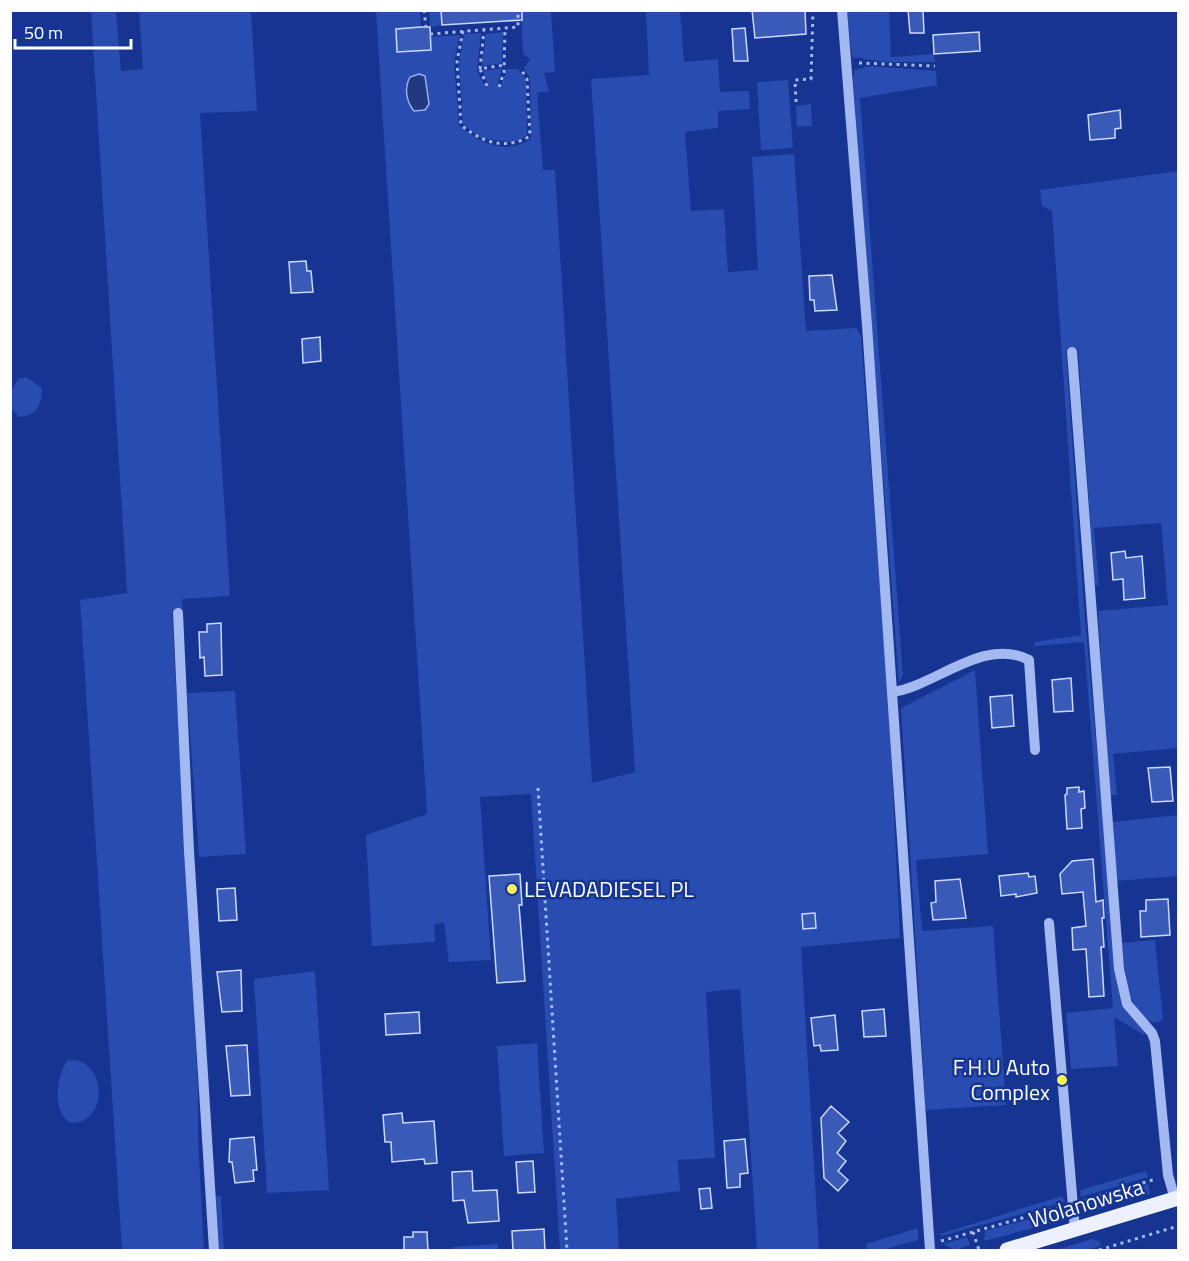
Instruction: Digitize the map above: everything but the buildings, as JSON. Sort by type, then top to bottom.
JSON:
[{"type":"main road","name":"Wolanowska","points":[[1007,1251],[1177,1198]]},
{"type":"street","points":[[842,10],[868,337],[930,1248]]},
{"type":"street","points":[[1072,352],[1119,969],[1127,1004],[1152,1033],[1155,1041],[1168,1175],[1177,1198]]},
{"type":"street","points":[[178,613],[189,851],[214,1251]]},
{"type":"street","points":[[892,692],[907,690],[975,658],[1018,654],[1029,660],[1035,750]]},
{"type":"street","points":[[1049,923],[1075,1230]]},
{"type":"path","points":[[424,10],[426,27]]},
{"type":"path","points":[[430,34],[518,27],[518,10]]},
{"type":"path","points":[[796,102],[795,80],[811,79],[813,10]]},
{"type":"path","points":[[499,87],[504,65],[505,28]]},
{"type":"path","points":[[484,30],[480,69],[487,86]]},
{"type":"path","points":[[463,31],[457,61],[461,125],[479,140],[509,144],[519,143],[530,136],[527,79],[520,69]]},
{"type":"path","points":[[846,64],[935,66]]},
{"type":"path","points":[[480,69],[504,65]]},
{"type":"path","points":[[538,788],[567,1251]]},
{"type":"path","points":[[930,1248],[973,1232],[1168,1175]]},
{"type":"path","points":[[1099,1251],[1179,1226]]},
{"type":"path","points":[[973,1232],[979,1251]]},
{"type":"shaded area","points":[[91,11],[116,11],[121,71],[143,69],[139,11],[251,11],[257,111],[200,113],[230,596],[182,599],[183,612],[172,612],[198,1088],[198,1138],[204,1250],[122,1250],[80,600],[127,593]]},
{"type":"shaded area","points":[[376,11],[420,11],[421,27],[431,50],[430,37],[460,35],[454,61],[459,125],[484,142],[502,147],[521,144],[531,139],[530,78],[524,68],[530,59],[523,54],[521,11],[551,11],[555,72],[544,73],[549,91],[537,93],[543,170],[555,170],[592,783],[635,772],[591,79],[649,75],[646,11],[680,11],[684,62],[718,59],[720,92],[749,91],[750,109],[718,111],[718,128],[685,132],[691,211],[724,209],[728,272],[758,270],[752,157],[794,154],[806,331],[857,328],[861,337],[889,706],[900,938],[801,947],[819,1250],[757,1250],[740,989],[706,992],[715,1158],[678,1160],[680,1191],[616,1199],[619,1250],[560,1250],[531,794],[480,797],[491,960],[449,962],[444,923],[434,924],[435,942],[372,946],[366,835],[427,814]]},
{"type":"shaded area","points":[[429,11],[441,11],[442,25],[430,27]]},
{"type":"shaded area","points":[[847,11],[889,11],[891,57],[934,54],[935,62],[884,62],[852,57]]},
{"type":"shaded area","points":[[503,32],[502,63],[482,66],[486,34]]},
{"type":"shaded area","points":[[481,33],[477,71],[486,88],[488,85],[483,71],[502,68],[497,86],[500,88],[507,69],[518,69],[526,79],[527,135],[519,141],[480,138],[463,124],[459,62],[464,34]]},
{"type":"shaded area","points":[[870,66],[936,71],[937,85],[860,98],[903,675],[899,683],[853,81],[854,70]]},
{"type":"shaded area","points":[[419,74],[425,76],[429,104],[425,110],[414,111],[408,99],[407,86],[410,77]]},
{"type":"shaded area","points":[[788,80],[793,148],[761,150],[757,82]]},
{"type":"shaded area","points":[[811,104],[812,126],[797,127],[796,106]]},
{"type":"shaded area","points":[[1178,171],[1178,748],[1113,754],[1117,795],[1110,795],[1098,611],[1168,605],[1161,523],[1094,528],[1099,585],[1095,586],[1078,349],[1066,351],[1084,607],[1118,985],[1145,1031],[1144,1035],[1114,1017],[1118,1066],[1071,1069],[1066,1013],[1113,1008],[1084,642],[1034,646],[1035,642],[1081,635],[1052,211],[1042,206],[1040,190]]},
{"type":"shaded area","points":[[26,377],[42,388],[41,400],[34,412],[19,417],[11,408],[11,392],[18,379]]},
{"type":"shaded area","points":[[975,670],[988,854],[916,860],[922,931],[993,926],[1006,1105],[926,1110],[901,708]]},
{"type":"shaded area","points":[[235,691],[246,854],[199,857],[187,693]]},
{"type":"shaded area","points":[[1178,815],[1178,876],[1116,881],[1113,822]]},
{"type":"shaded area","points":[[1155,940],[1163,1020],[1152,1022],[1143,1017],[1130,995],[1121,943]]},
{"type":"shaded area","points":[[315,971],[329,1190],[267,1193],[254,979]]},
{"type":"shaded area","points":[[537,1043],[544,1153],[504,1156],[497,1046]]},
{"type":"shaded area","points":[[76,1060],[86,1065],[93,1073],[98,1083],[99,1094],[92,1114],[72,1123],[65,1119],[61,1112],[58,1104],[58,1086],[67,1061]]},
{"type":"shaded area","points":[[1146,1171],[1148,1177],[1081,1197],[1080,1190]]},
{"type":"shaded area","points":[[1148,1184],[1150,1194],[1088,1212],[1082,1205]]},
{"type":"shaded area","points":[[221,1196],[224,1250],[219,1250],[216,1197]]},
{"type":"shaded area","points":[[1062,1196],[1065,1202],[941,1236],[940,1234]]},
{"type":"shaded area","points":[[1067,1209],[1067,1218],[1063,1220],[984,1241],[985,1231]]},
{"type":"shaded area","points":[[918,1228],[918,1240],[882,1250],[867,1250],[866,1244]]},
{"type":"shaded area","points":[[967,1237],[970,1245],[955,1250],[943,1244]]},
{"type":"shaded area","points":[[1092,1239],[1099,1241],[1101,1246],[1085,1250],[1056,1250]]},
{"type":"shaded area","points":[[498,1244],[498,1250],[453,1250],[453,1247]]},
{"type":"place","name":"LEVADADIESEL PL","points":[[512,889]]},
{"type":"place","name":"F.H.U Auto Complex","points":[[1062,1080]]}]
